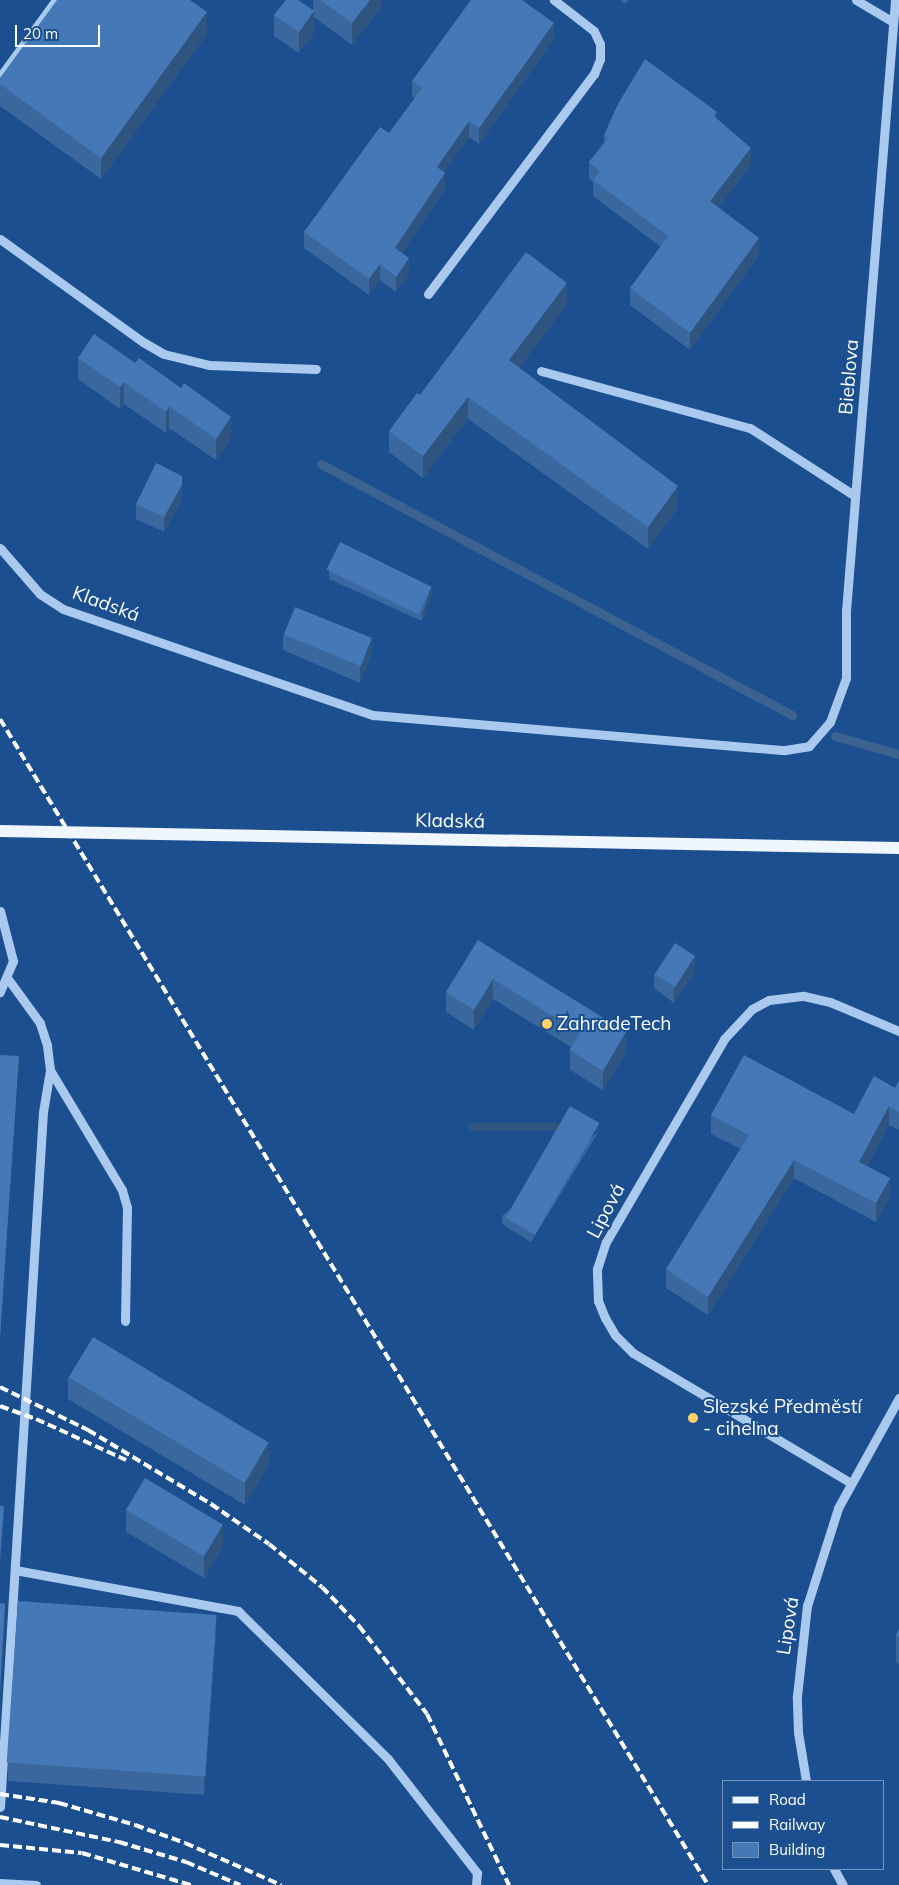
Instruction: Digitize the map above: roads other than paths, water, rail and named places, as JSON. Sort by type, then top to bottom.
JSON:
[{"type":"main road","name":"Kladská","points":[[0,831],[896,849]]},
{"type":"street","points":[[0,77],[56,0]]},
{"type":"street","points":[[428,294],[594,74],[600,59],[600,44],[594,31],[554,0]]},
{"type":"street","points":[[856,0],[893,22]]},
{"type":"street","name":"Bieblova","points":[[809,746],[830,722],[846,678],[846,611],[895,0]]},
{"type":"street","points":[[0,238],[143,342],[164,354],[209,365],[316,369]]},
{"type":"street","points":[[540,371],[750,428],[855,496]]},
{"type":"street","name":"Kladská","points":[[0,548],[40,594],[63,608],[97,622],[253,672],[373,715],[785,750],[809,746]]},
{"type":"street","points":[[0,912],[12,960],[8,979],[0,992]]},
{"type":"street","points":[[0,1807],[44,1112],[50,1070],[47,1045],[40,1023],[8,979]]},
{"type":"street","name":"Lipová","points":[[851,1483],[633,1353],[615,1335],[605,1318],[598,1301],[597,1269],[606,1242],[724,1039],[752,1009],[769,1000],[804,996],[830,1002],[899,1031]]},
{"type":"street","points":[[50,1070],[122,1190],[127,1207],[125,1321]]},
{"type":"street","name":"Lipová","points":[[806,1780],[798,1732],[797,1696],[804,1625],[826,1538],[851,1483],[899,1398]]},
{"type":"street","points":[[15,1570],[238,1611],[388,1759],[477,1873],[476,1885]]},
{"type":"street","points":[[835,1870],[843,1885]]},
{"type":"street","points":[[0,1883],[36,1885]]},
{"type":"waterway","points":[[321,464],[792,715]]},
{"type":"waterway","points":[[835,736],[899,754]]},
{"type":"railway","points":[[0,719],[708,1885]]},
{"type":"railway","points":[[0,1387],[88,1430],[211,1504],[269,1544],[322,1587],[359,1626],[427,1714],[509,1885]]},
{"type":"railway","points":[[0,1406],[36,1419],[126,1460]]},
{"type":"railway","points":[[0,1794],[59,1803],[135,1825],[185,1843],[281,1885]]},
{"type":"railway","points":[[0,1817],[119,1842],[186,1862],[240,1885]]},
{"type":"railway","points":[[0,1845],[82,1853],[191,1885]]},
{"type":"place","name":"ZahradeTech","points":[[547,1024]]},
{"type":"place","name":"Slezské Předměstí - cihelna","points":[[693,1418]]}]
